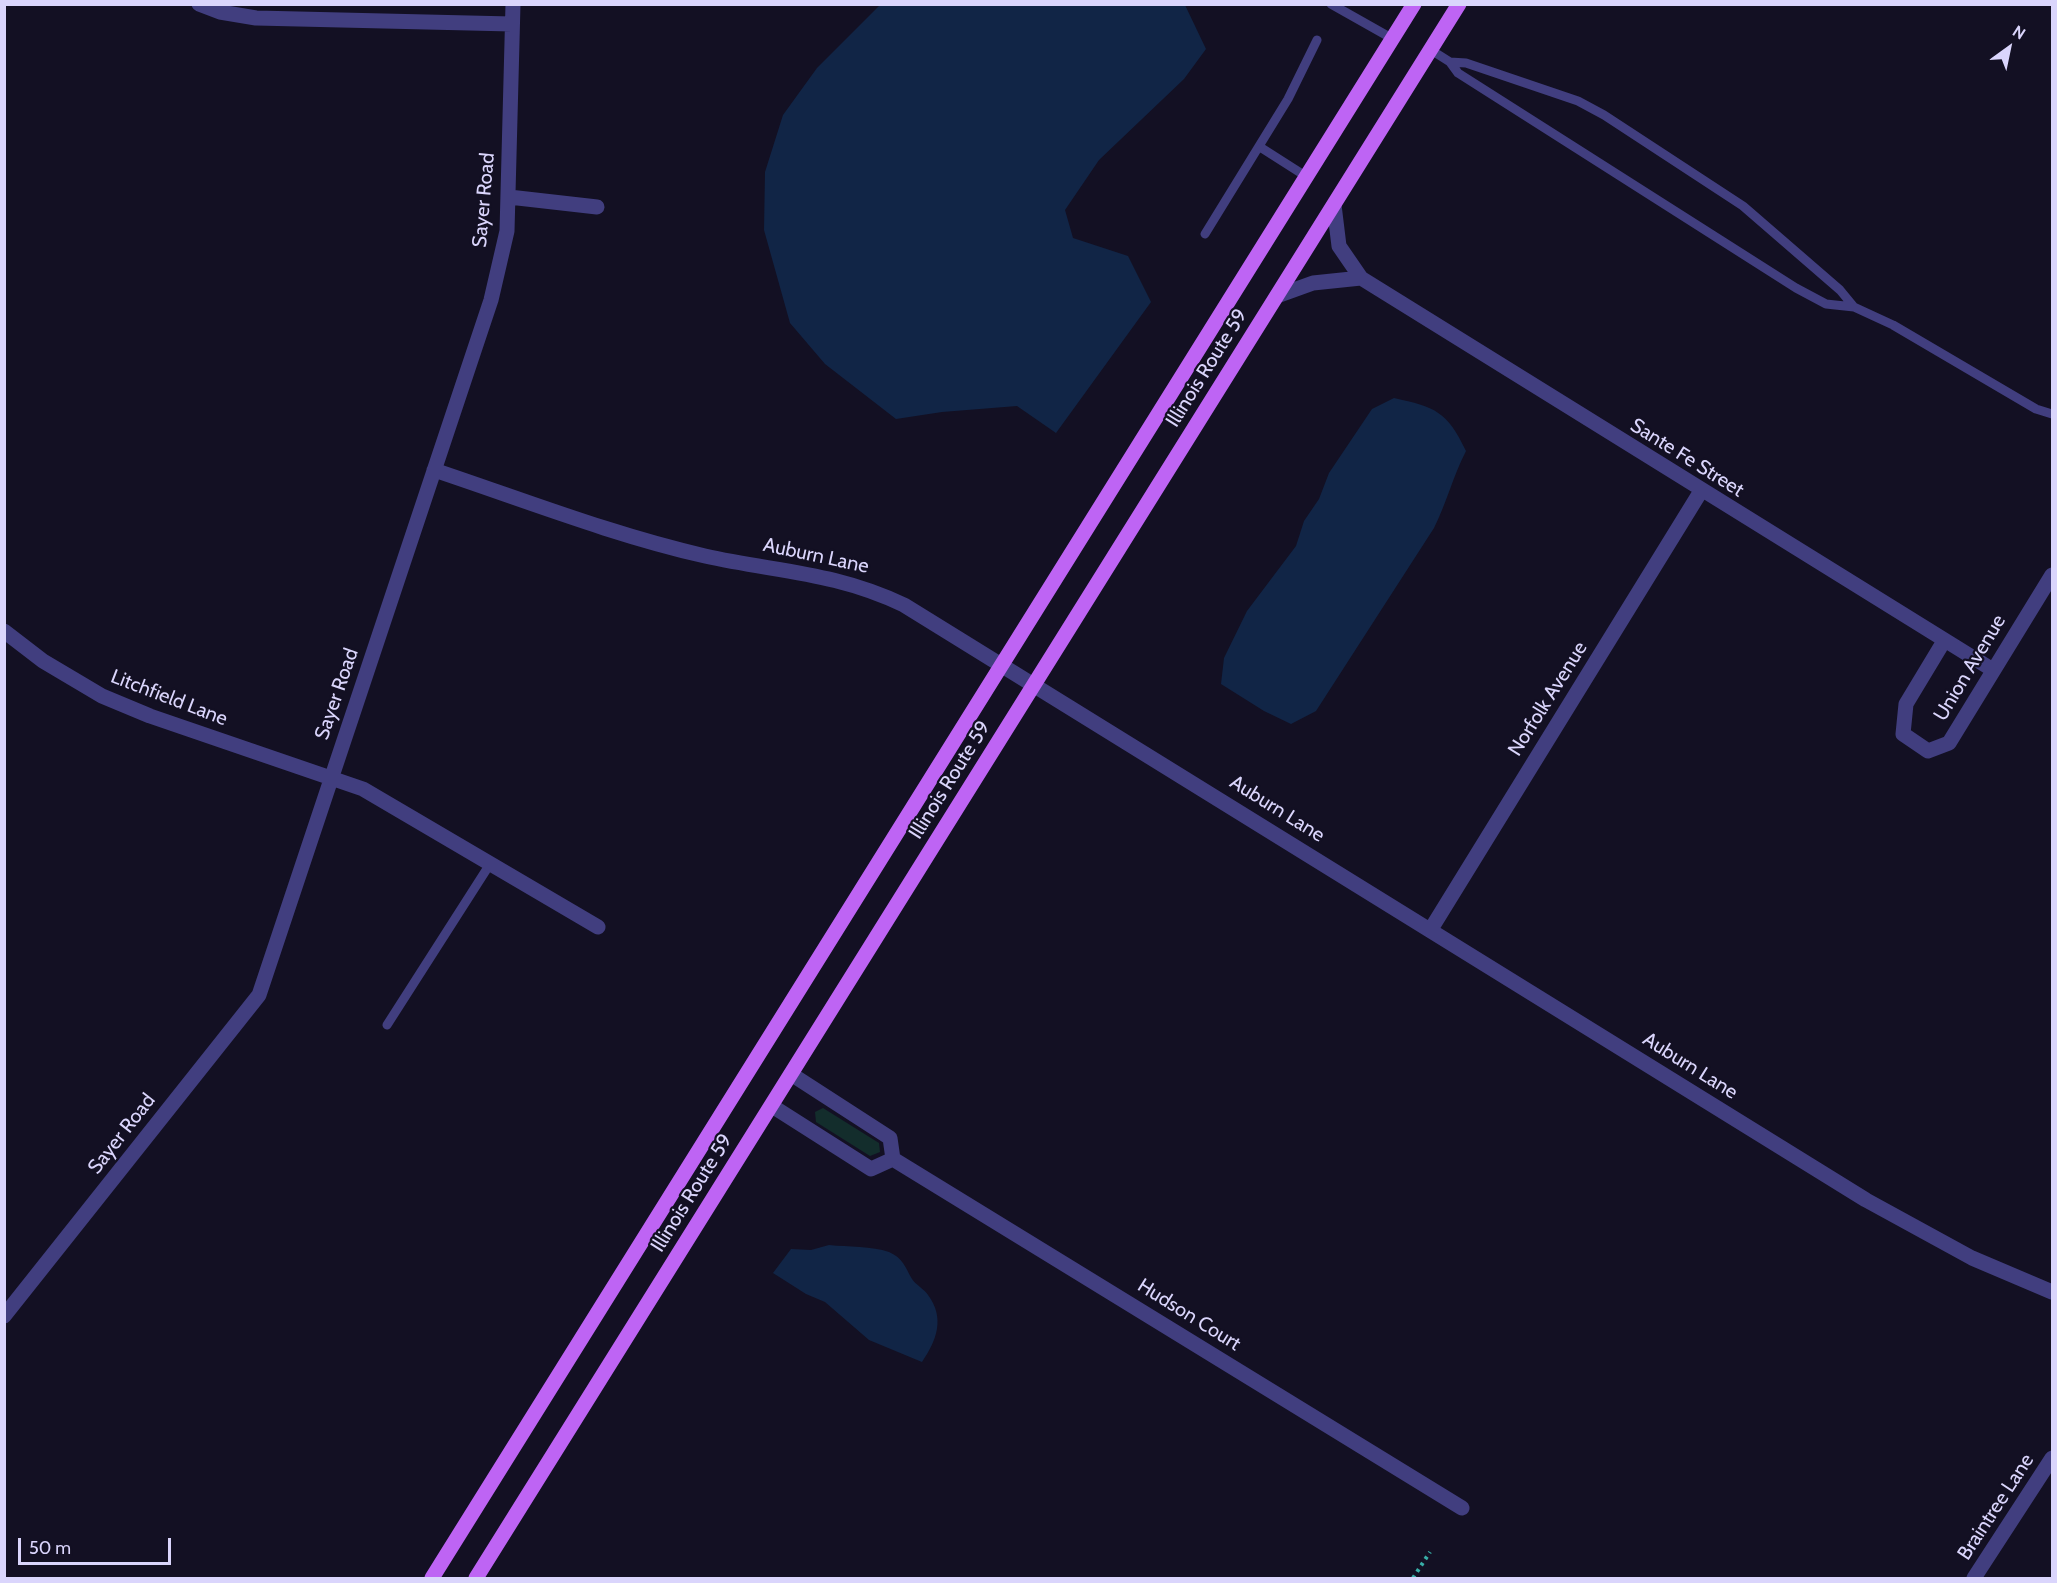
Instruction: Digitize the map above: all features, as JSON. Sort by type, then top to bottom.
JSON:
[{"type":"main road","name":"Illinois Route 59","points":[[432,1578],[1414,4]]},
{"type":"main road","name":"Illinois Route 59","points":[[476,1578],[1459,4]]},
{"type":"street","points":[[199,4],[220,12],[256,18],[512,24]]},
{"type":"street","name":"Sayer Road","points":[[4,1316],[259,995],[491,300],[507,231],[513,4]]},
{"type":"street","points":[[509,197],[597,207]]},
{"type":"street","name":"Sante Fe Street","points":[[1334,205],[1339,246],[1360,278],[1993,670]]},
{"type":"street","points":[[1277,296],[1312,283],[1360,278]]},
{"type":"street","name":"Auburn Lane","points":[[434,470],[645,540],[706,556],[827,576],[858,585],[904,605],[1035,683],[1866,1200],[1972,1258],[2052,1292]]},
{"type":"street","name":"Norfolk Avenue","points":[[1431,929],[1701,491]]},
{"type":"street","name":"Union Avenue","points":[[1944,641],[1906,704],[1902,734],[1928,751],[1949,742],[2052,575]]},
{"type":"street","name":"Litchfield Lane","points":[[4,631],[43,661],[102,696],[150,716],[363,789],[598,927]]},
{"type":"street","points":[[771,1106],[871,1169],[893,1159],[890,1138],[791,1074]]},
{"type":"street","name":"Hudson Court","points":[[893,1159],[1462,1509]]},
{"type":"street","name":"Braintree Lane","points":[[1974,1578],[2052,1458]]},
{"type":"lane","points":[[1331,4],[1393,39]]},
{"type":"lane","points":[[1204,234],[1260,147],[1317,40]]},
{"type":"lane","points":[[1431,50],[1450,62],[1458,73],[1796,288],[1826,304],[1854,307],[1893,325],[2036,409],[2052,414]]},
{"type":"lane","points":[[1450,62],[1466,63],[1578,101],[1604,115],[1743,206],[1840,290],[1854,307]]},
{"type":"lane","points":[[1260,147],[1307,177]]},
{"type":"lane","points":[[387,1025],[490,864]]},
{"type":"path","points":[[1413,1578],[1430,1552]]},
{"type":"green space","points":[[823,1108],[879,1143],[880,1152],[870,1156],[816,1122],[815,1112]]},
{"type":"water","points":[[880,5],[1185,5],[1206,49],[1184,79],[1099,160],[1065,210],[1073,238],[1128,256],[1151,302],[1056,433],[1017,406],[942,412],[896,419],[825,364],[790,323],[764,230],[765,172],[783,115],[817,68]]},
{"type":"water","points":[[1394,398],[1420,404],[1438,413],[1452,427],[1466,451],[1434,528],[1316,711],[1291,724],[1264,711],[1221,684],[1224,658],[1247,611],[1296,546],[1304,521],[1319,499],[1329,473],[1372,409]]},
{"type":"water","points":[[829,1245],[882,1250],[894,1254],[901,1260],[914,1281],[928,1295],[938,1321],[932,1345],[922,1362],[869,1340],[825,1302],[806,1294],[773,1273],[791,1249],[811,1250]]}]
